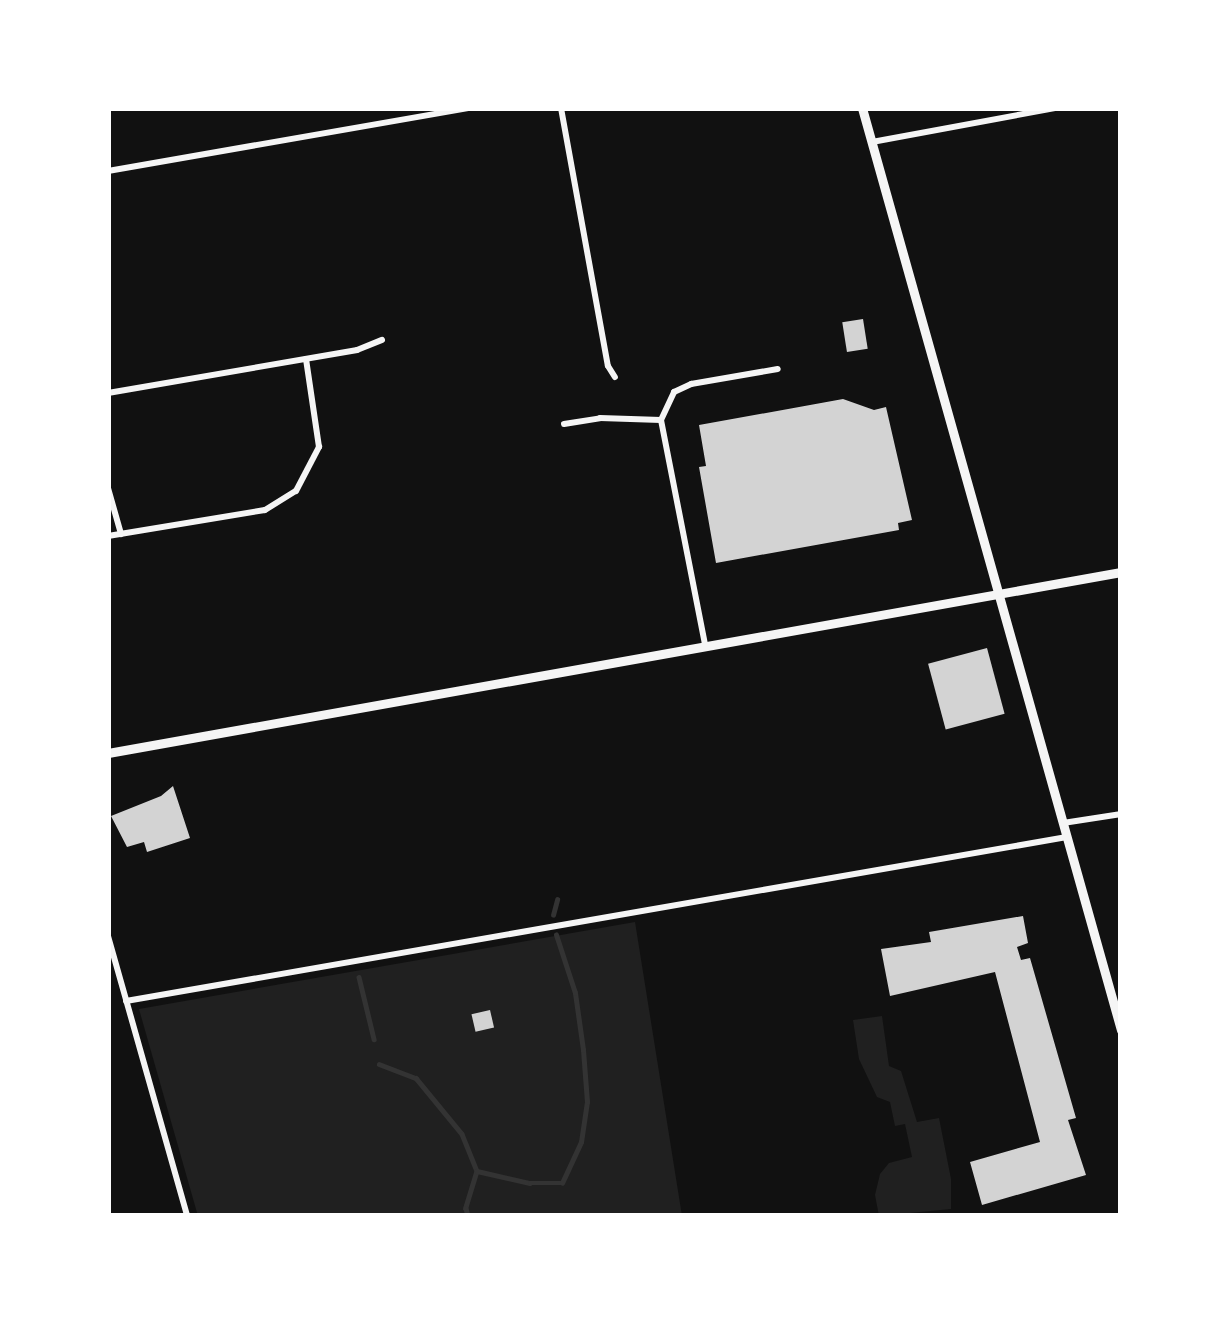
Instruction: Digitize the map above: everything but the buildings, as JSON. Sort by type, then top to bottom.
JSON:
[{"type":"street","points":[[108,171],[470,108]]},
{"type":"street","points":[[561,108],[608,366],[616,377]]},
{"type":"street","points":[[862,108],[1121,1030]]},
{"type":"street","points":[[872,142],[1055,108]]},
{"type":"street","points":[[108,393],[306,359],[382,340]]},
{"type":"street","points":[[108,536],[265,510],[296,491],[319,448],[306,359]]},
{"type":"street","points":[[705,645],[661,420],[674,392],[691,384],[778,369]]},
{"type":"street","points":[[564,424],[600,418],[661,420]]},
{"type":"street","points":[[108,488],[121,534]]},
{"type":"street","points":[[108,753],[1121,572]]},
{"type":"street","points":[[1064,823],[1121,814]]},
{"type":"street","points":[[126,1000],[1067,837]]},
{"type":"street","points":[[108,935],[187,1216]]},
{"type":"shaded area","points":[[635,922],[682,1216],[198,1216],[139,1009]]},
{"type":"shaded area","points":[[882,1016],[889,1066],[901,1071],[917,1122],[939,1118],[951,1179],[951,1209],[879,1216],[875,1195],[880,1174],[889,1163],[912,1157],[905,1124],[895,1126],[890,1102],[877,1097],[859,1059],[853,1020]]},
{"type":"waterway","points":[[553,915],[557,900]]},
{"type":"waterway","points":[[477,1171],[530,1183],[562,1183],[581,1142],[587,1102],[583,1050],[575,993],[556,935]]},
{"type":"waterway","points":[[359,977],[374,1039]]},
{"type":"waterway","points":[[379,1064],[416,1078],[462,1134],[477,1171],[468,1216]]}]
